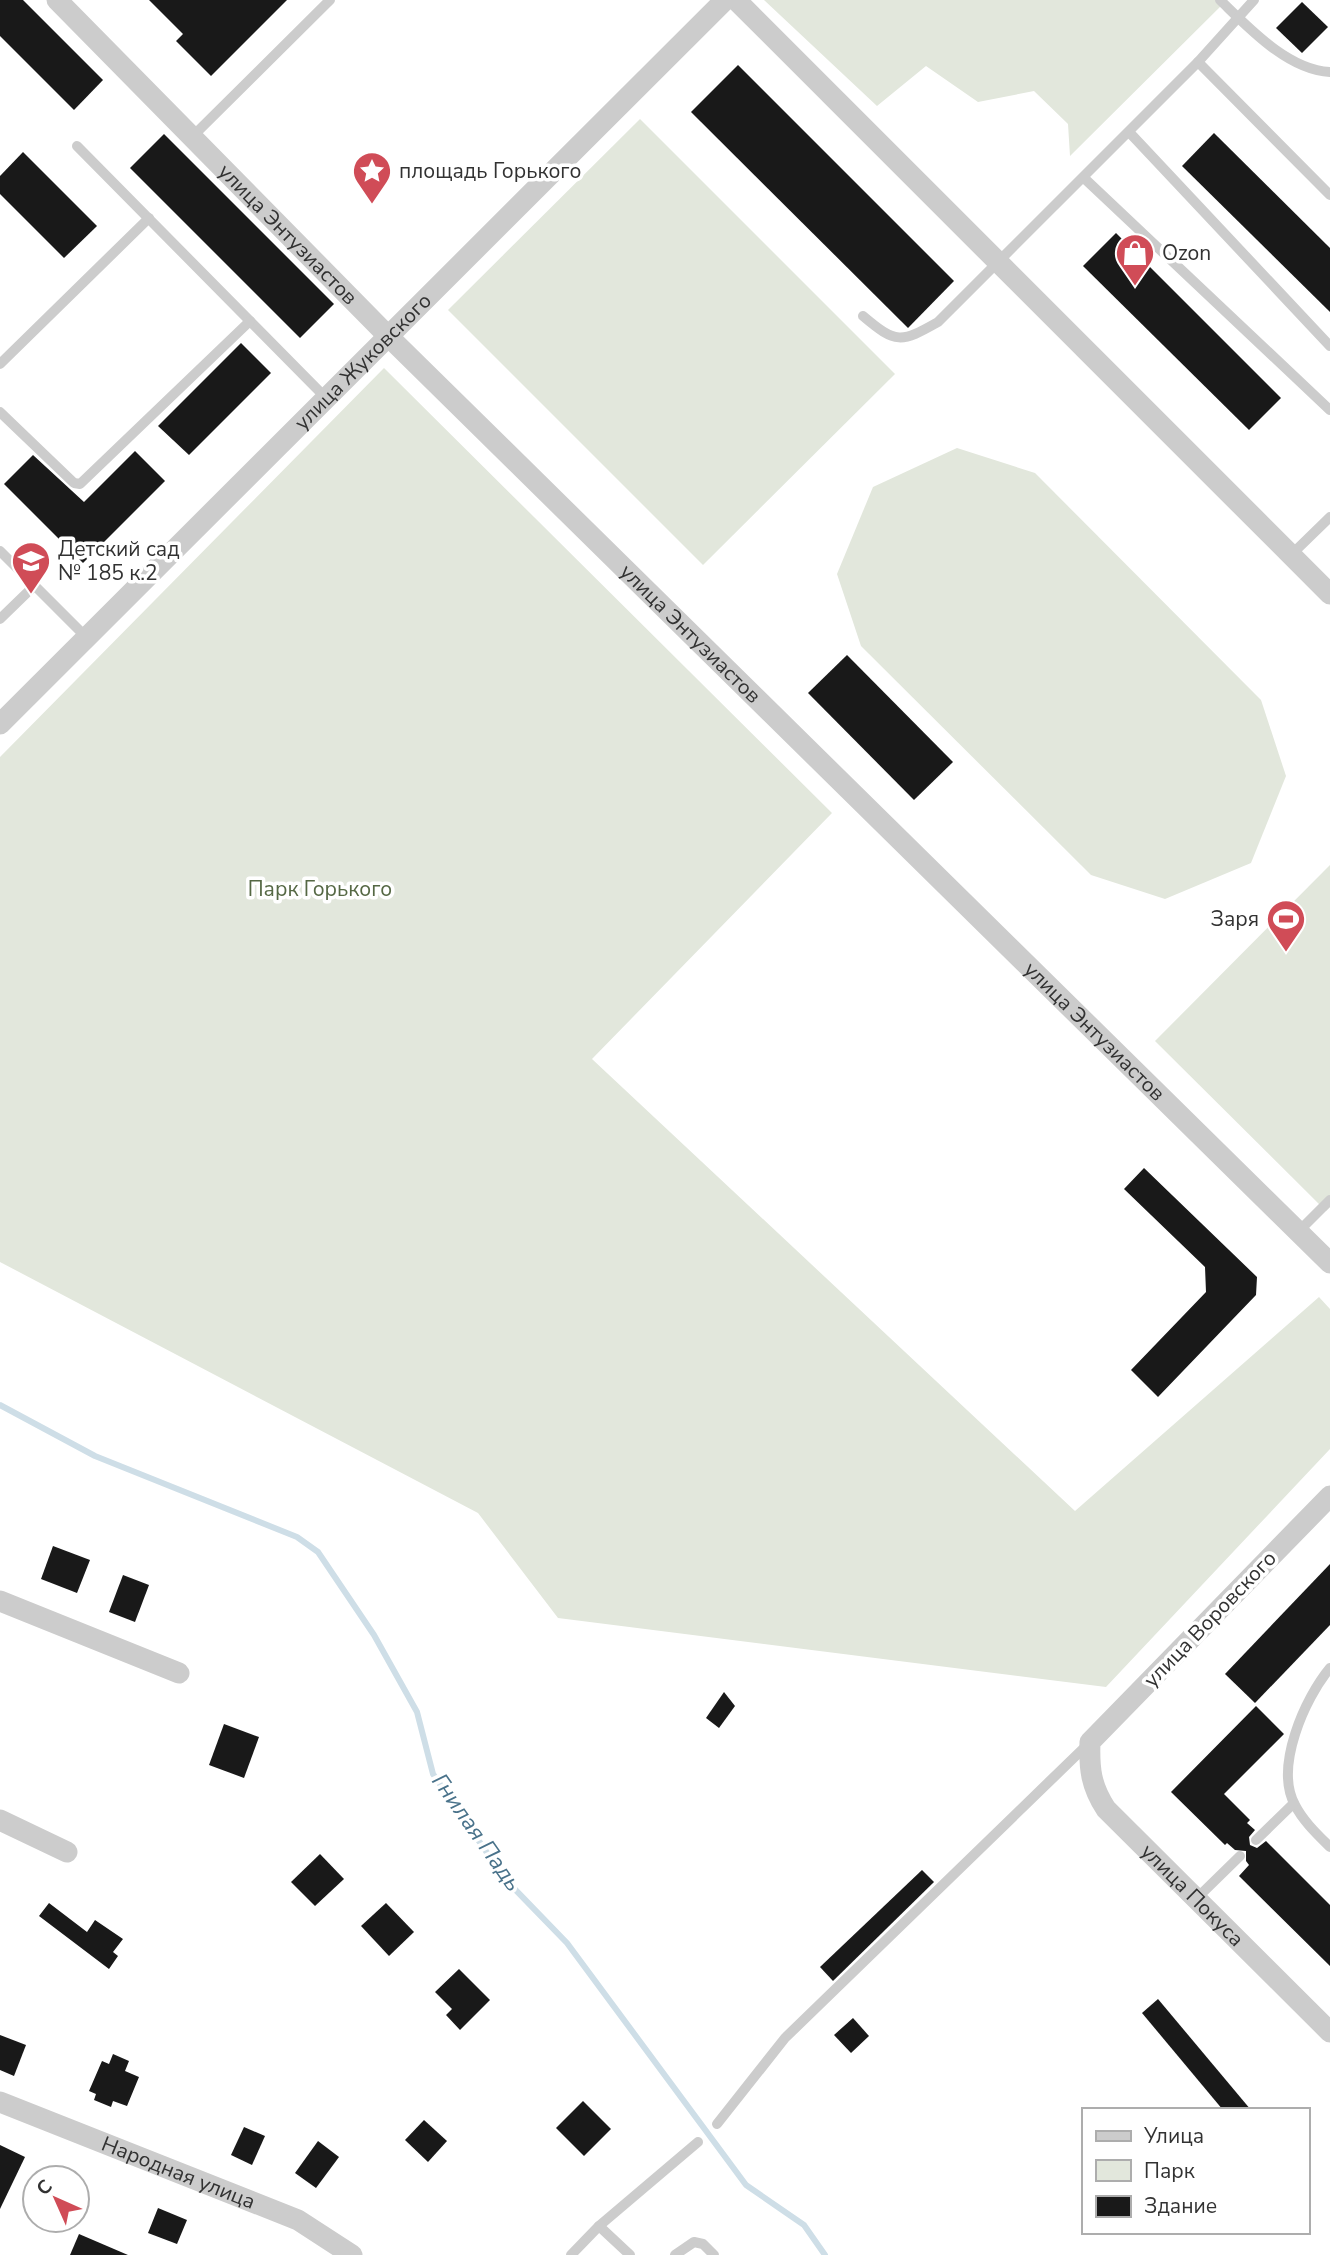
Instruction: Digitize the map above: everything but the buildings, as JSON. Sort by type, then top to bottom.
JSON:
[{"type":"street","name":"улица Энтузиастов","points":[[57,0],[387,335],[1330,1264]]},
{"type":"street","name":"улица Жуковского","points":[[0,724],[725,0]]},
{"type":"street","points":[[736,0],[1330,594]]},
{"type":"street","name":"улица Воровского","points":[[1090,1742],[1330,1496]]},
{"type":"street","points":[[0,1601],[178,1673]]},
{"type":"street","name":"улица Покуса","points":[[1090,1742],[1089,1772],[1094,1792],[1106,1810],[1330,2032]]},
{"type":"street","points":[[0,1820],[67,1852]]},
{"type":"street","name":"Народная улица","points":[[0,2102],[298,2220],[352,2255]]},
{"type":"lane","points":[[192,137],[330,0]]},
{"type":"lane","points":[[1220,0],[1290,60],[1314,71],[1330,72]]},
{"type":"lane","points":[[863,316],[884,334],[896,339],[910,338],[938,322],[1198,62],[1254,0]]},
{"type":"lane","points":[[1198,62],[1330,195]]},
{"type":"lane","points":[[1129,132],[1330,346]]},
{"type":"lane","points":[[77,146],[325,397]]},
{"type":"lane","points":[[1084,178],[1330,409]]},
{"type":"lane","points":[[0,364],[149,218]]},
{"type":"lane","points":[[0,412],[74,483],[80,484],[250,321]]},
{"type":"lane","points":[[1291,555],[1330,517]]},
{"type":"lane","points":[[0,551],[86,637]]},
{"type":"lane","points":[[0,619],[35,585]]},
{"type":"lane","points":[[1298,1232],[1330,1200]]},
{"type":"lane","points":[[1329,1670],[1310,1695],[1291,1745],[1290,1776],[1293,1804],[1330,1847]]},
{"type":"lane","points":[[717,2124],[785,2038],[1090,1742]]},
{"type":"lane","points":[[1256,1840],[1293,1804]]},
{"type":"lane","points":[[1196,1899],[1240,1856]]},
{"type":"lane","points":[[571,2255],[599,2226],[698,2142]]},
{"type":"lane","points":[[599,2226],[630,2255]]},
{"type":"lane","points":[[675,2255],[694,2242],[703,2244],[714,2255]]},
{"type":"green space","points":[[764,0],[1227,0],[1070,156],[1068,124],[1034,91],[978,102],[926,66],[877,106]]},
{"type":"green space","points":[[640,119],[895,374],[703,565],[448,310]]},
{"type":"green space","name":"Парк Горького","points":[[384,368],[832,813],[592,1059],[1075,1511],[1319,1297],[1330,1309],[1330,1449],[1106,1687],[558,1618],[478,1513],[0,1262],[0,757]]},
{"type":"green space","points":[[957,448],[1035,473],[1261,700],[1286,776],[1251,863],[1165,899],[1091,875],[861,646],[837,574],[873,487]]},
{"type":"green space","name":"Заря","points":[[1330,865],[1330,1207],[1326,1211],[1155,1041]]},
{"type":"waterway","name":"Гнилая Падь","points":[[0,1405],[95,1456],[297,1537],[318,1552],[374,1635],[417,1712],[433,1774],[505,1879],[567,1943],[746,2185],[804,2225],[825,2255]]},
{"type":"place","name":"площадь Горького","points":[[372,205]]},
{"type":"place","name":"Ozon","points":[[1135,287]]},
{"type":"place","name":"Детский сад № 185 к.2","points":[[31,595]]},
{"type":"place","name":"Заря","points":[[1286,953]]}]
